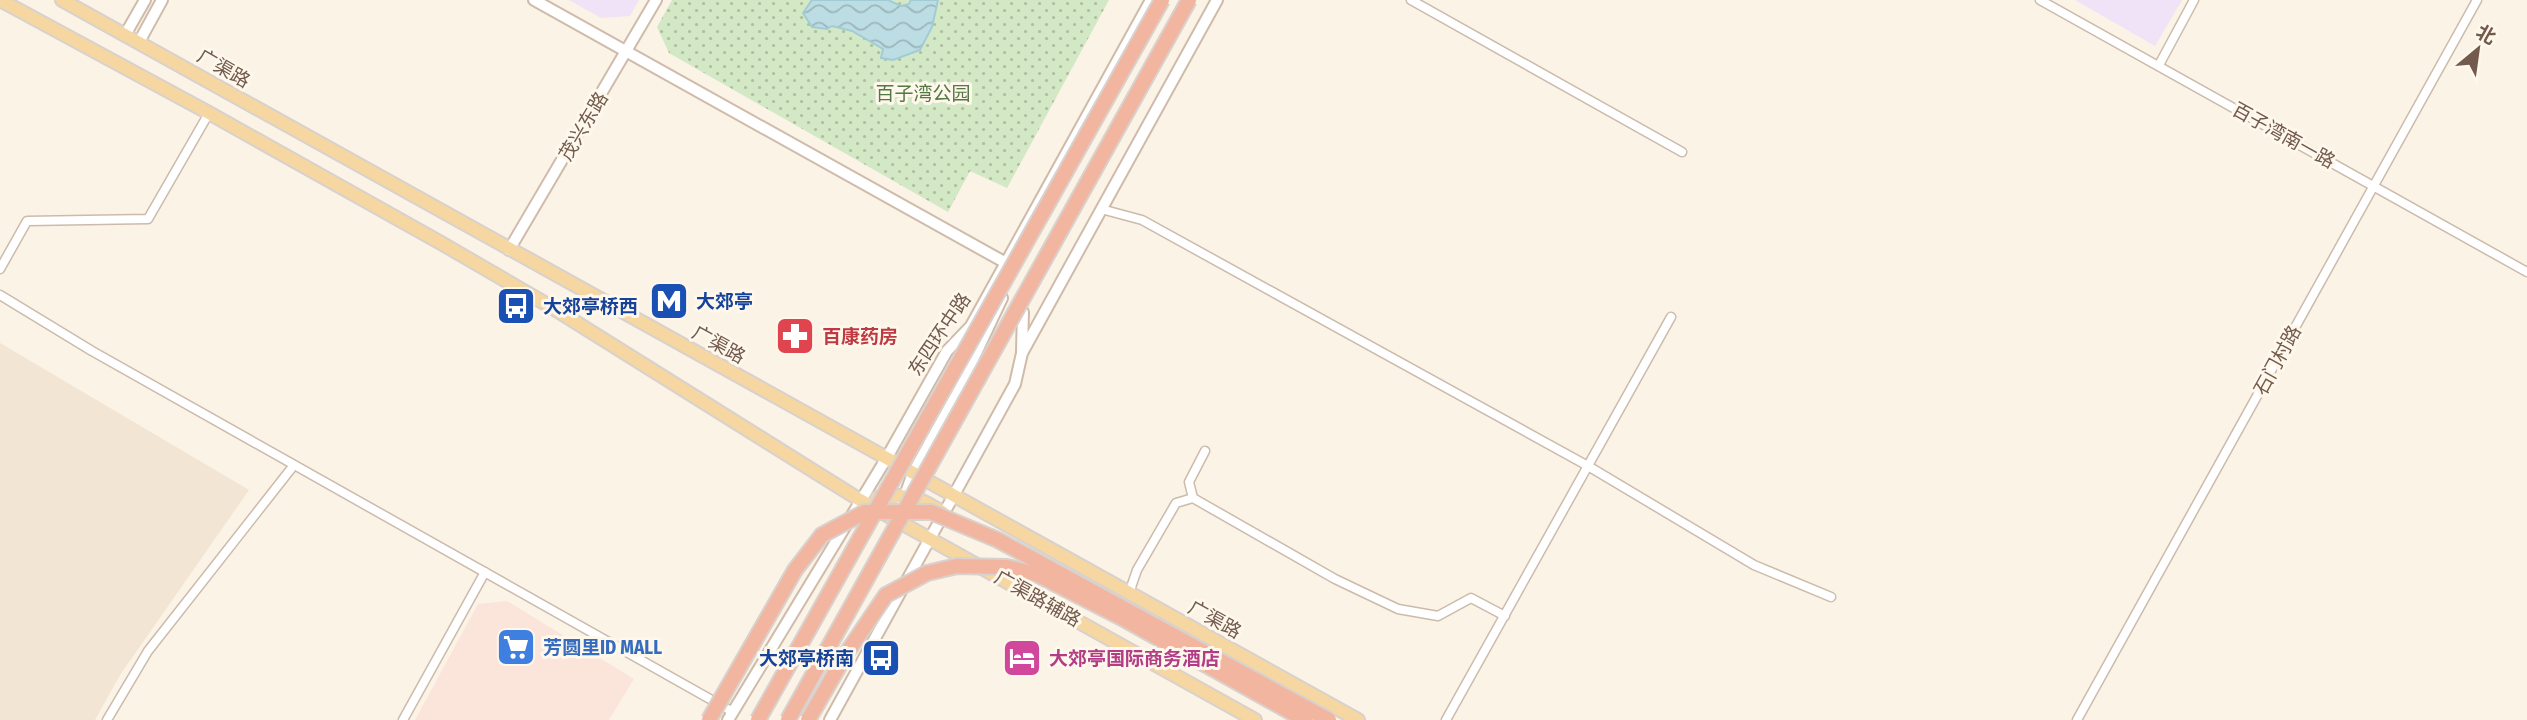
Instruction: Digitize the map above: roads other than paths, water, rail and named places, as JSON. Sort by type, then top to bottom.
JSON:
[{"type":"highway","name":"东四环中路","points":[[758,720],[1162,0]]},
{"type":"highway","points":[[788,720],[1189,0]]},
{"type":"highway","name":"广渠路","points":[[709,720],[795,570],[822,535],[865,512],[930,512],[999,540],[1329,720]]},
{"type":"highway","points":[[808,720],[846,654],[886,595],[926,573],[957,566],[1007,567],[1037,574],[1305,720]]},
{"type":"main road","points":[[0,0],[209,113],[553,308],[860,500],[930,538]]},
{"type":"main road","name":"广渠路","points":[[62,0],[1358,720]]},
{"type":"main road","points":[[125,35],[145,0]]},
{"type":"main road","points":[[139,42],[162,0]]},
{"type":"main road","points":[[534,0],[1006,263]]},
{"type":"main road","name":"茂兴东路","points":[[509,250],[656,0]]},
{"type":"main road","name":"东四环中路","points":[[730,716],[886,458],[947,351],[971,327],[1152,0]]},
{"type":"main road","name":"东四环中路","points":[[910,496],[913,473],[960,387],[1001,300],[1170,0]]},
{"type":"main road","name":"东四环中路","points":[[896,520],[910,496],[928,481],[1196,0]]},
{"type":"main road","points":[[1022,354],[1217,0]]},
{"type":"main road","points":[[971,327],[1001,300]]},
{"type":"main road","points":[[830,720],[1014,384],[1022,354],[1023,312]]},
{"type":"main road","points":[[960,387],[976,396]]},
{"type":"main road","points":[[860,500],[910,496],[1096,595],[1115,600],[1129,593]]},
{"type":"main road","name":"广渠路辅路","points":[[930,538],[1255,720]]},
{"type":"main road","points":[[1008,548],[1040,558],[1062,556]]},
{"type":"street","points":[[1411,0],[1682,152]]},
{"type":"street","points":[[2159,65],[2194,0]]},
{"type":"street","name":"石门村路","points":[[2077,720],[2477,0]]},
{"type":"street","name":"百子湾南一路","points":[[2046,1],[2527,272]]},
{"type":"street","points":[[0,269],[27,221],[148,219],[209,113]]},
{"type":"street","points":[[1101,209],[1142,220],[1588,466],[1754,565],[1830,597]]},
{"type":"street","points":[[0,295],[92,351],[485,572],[730,716]]},
{"type":"street","points":[[1446,720],[1671,317]]},
{"type":"street","points":[[1205,451],[1189,482],[1194,498],[1335,579],[1398,609],[1438,616],[1471,598],[1505,616]]},
{"type":"street","points":[[107,720],[148,651],[294,465]]},
{"type":"street","points":[[1129,593],[1137,570],[1176,503],[1194,498]]},
{"type":"street","points":[[403,720],[485,572]]},
{"type":"water","points":[[812,0],[888,0],[901,6],[909,4],[911,0],[938,0],[932,27],[920,50],[893,60],[881,58],[883,49],[852,31],[832,26],[827,29],[812,27],[803,13]]},
{"type":"place","name":"大郊亭","points":[[669,301]]},
{"type":"place","name":"大郊亭桥西","points":[[516,306]]},
{"type":"place","name":"百康药房","points":[[795,336]]},
{"type":"place","name":"芳圆里ID MALL","points":[[516,647]]},
{"type":"place","name":"大郊亭桥南","points":[[881,658]]},
{"type":"place","name":"大郊亭国际商务酒店","points":[[1022,658]]},
{"type":"park label","name":"百子湾公园","points":[[923,93]]}]
